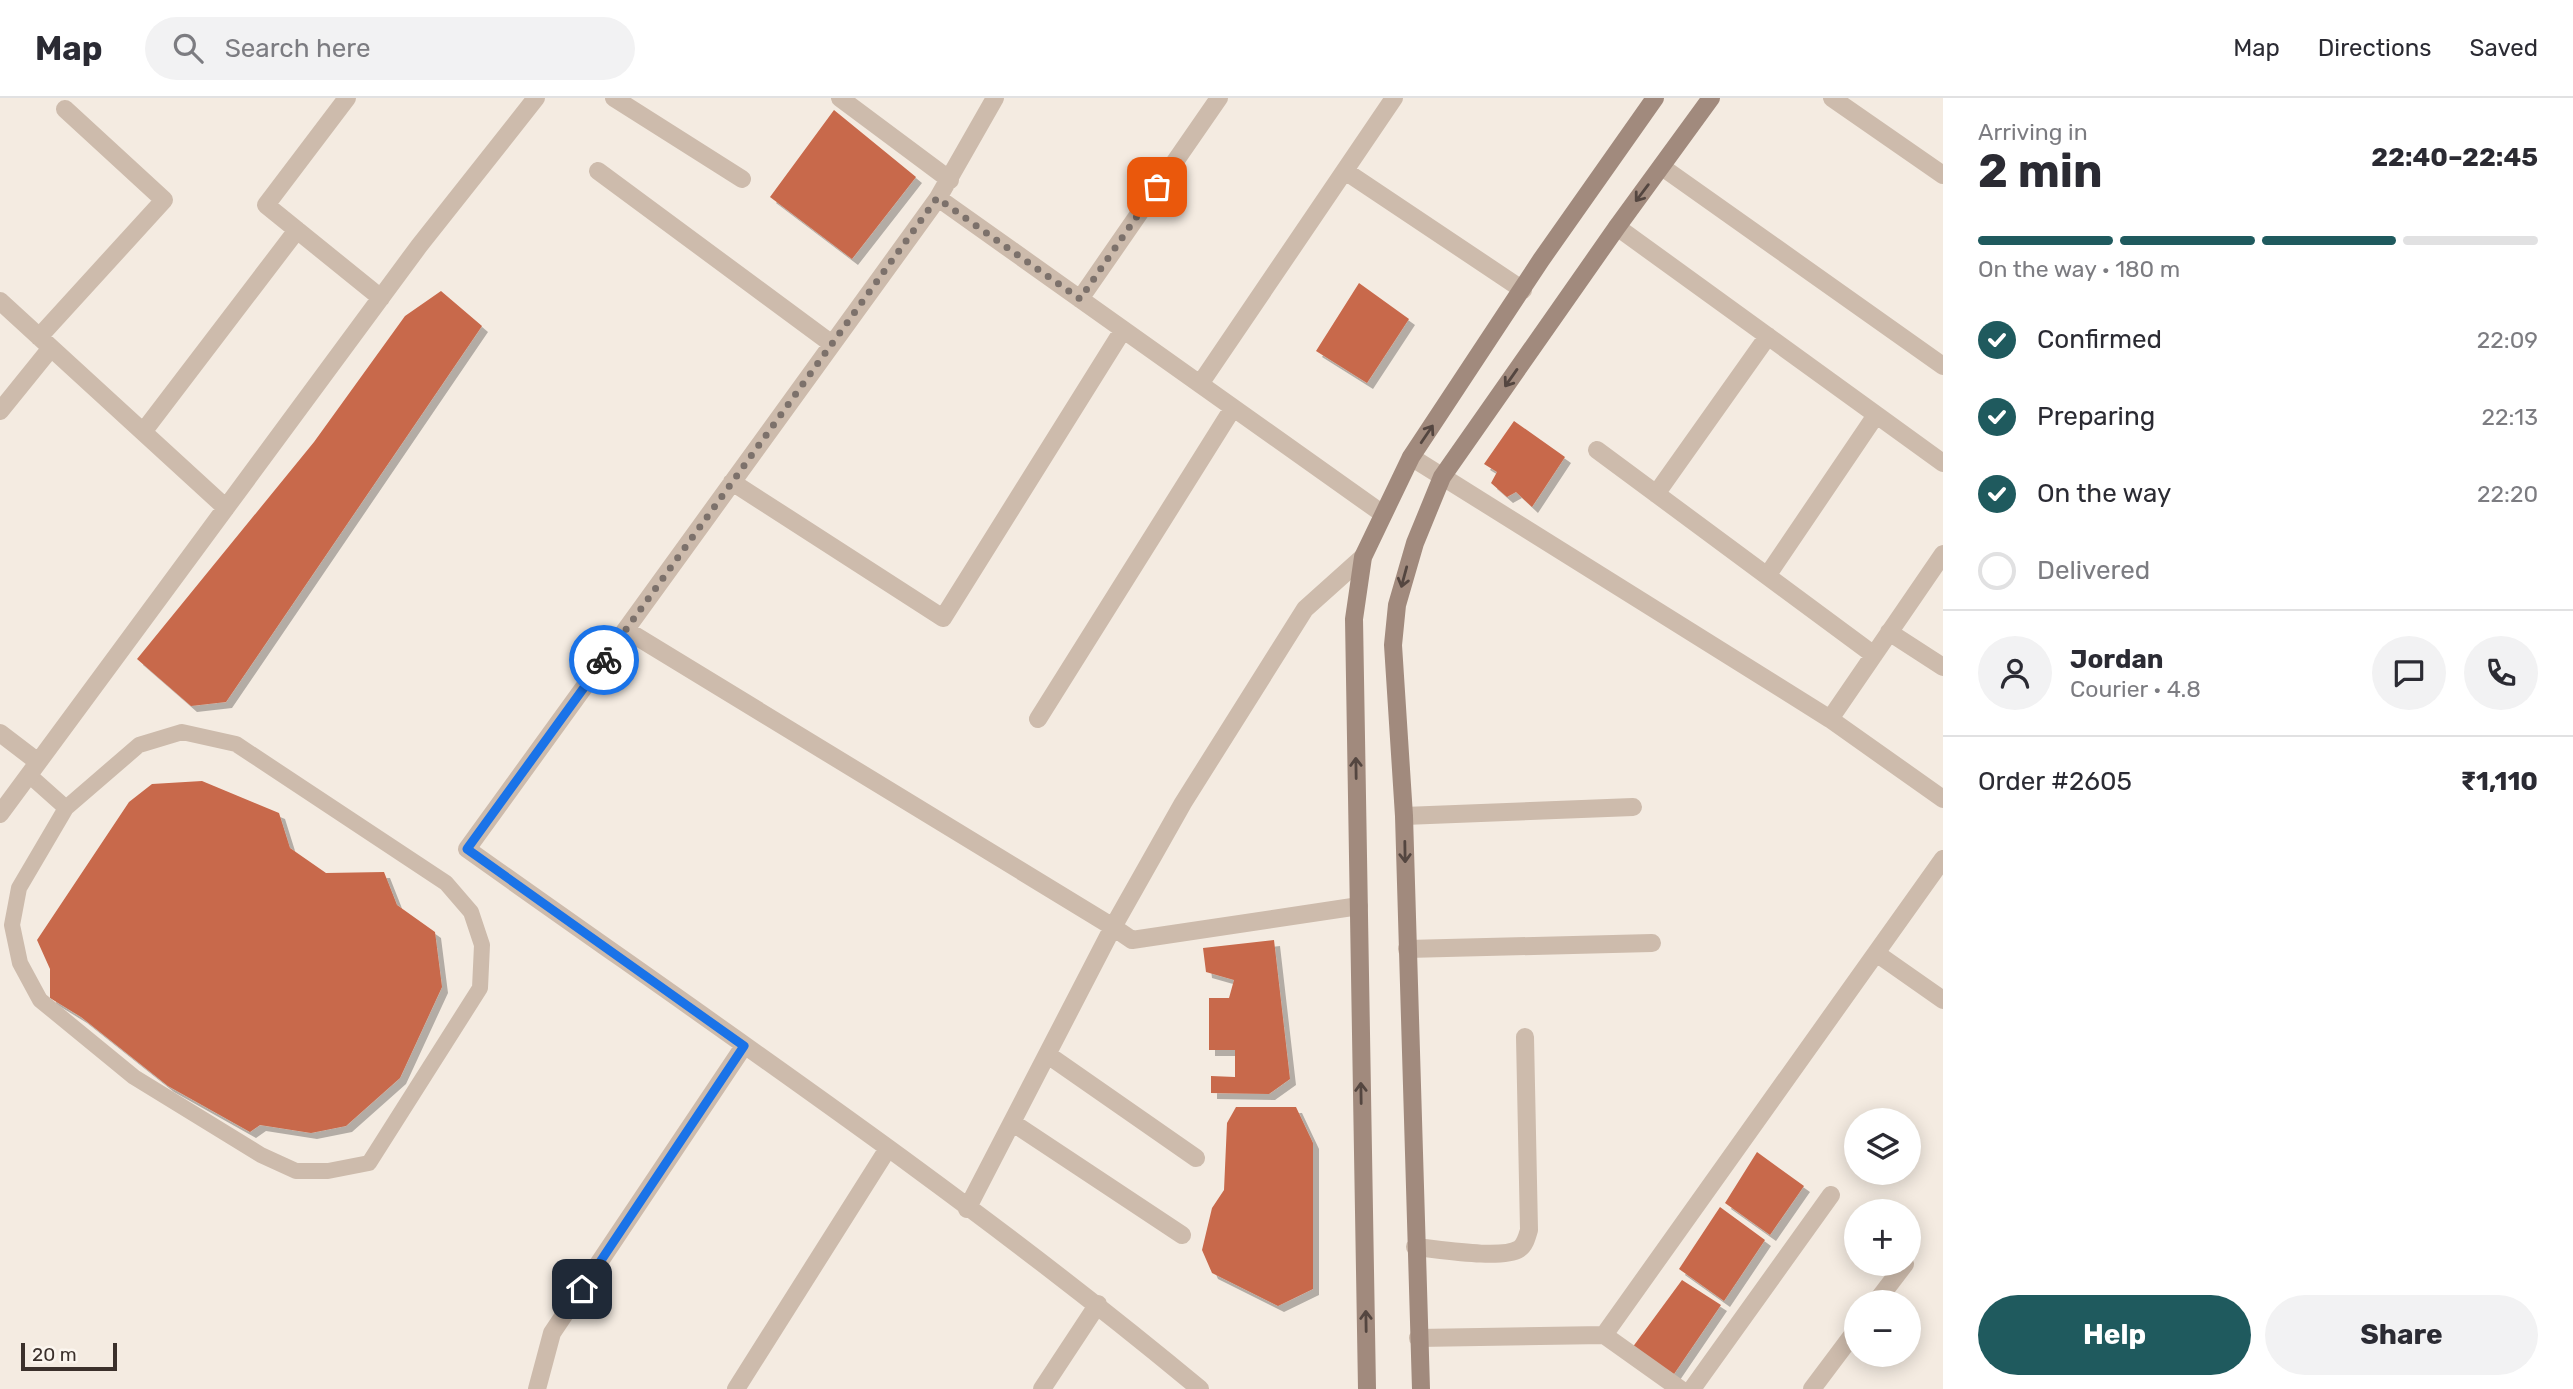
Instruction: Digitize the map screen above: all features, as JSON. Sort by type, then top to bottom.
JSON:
[{"type":"street","points":[[347,98],[266,205],[381,298]]},
{"type":"street","points":[[0,814],[381,298],[536,98]]},
{"type":"street","points":[[614,98],[742,179]]},
{"type":"street","points":[[840,98],[950,180]]},
{"type":"street","points":[[995,98],[950,180],[467,849],[744,1046],[1098,1304],[1200,1389]]},
{"type":"street","points":[[1080,299],[1219,98]]},
{"type":"street","points":[[1200,384],[1394,98]]},
{"type":"street","points":[[1367,1389],[1354,619],[1363,557],[1411,457],[1655,98]]},
{"type":"street","points":[[1421,1389],[1404,816],[1393,645],[1397,605],[1415,543],[1442,477],[1617,227],[1712,98]]},
{"type":"street","points":[[1832,98],[1943,175]]},
{"type":"street","points":[[0,411],[45,342],[164,200],[65,109]]},
{"type":"street","points":[[1662,167],[1943,366]]},
{"type":"street","points":[[598,171],[832,344]]},
{"type":"street","points":[[1345,172],[1522,290]]},
{"type":"street","points":[[937,198],[1382,514]]},
{"type":"street","points":[[1617,227],[1943,463]]},
{"type":"street","points":[[143,432],[297,230]]},
{"type":"street","points":[[0,301],[226,508]]},
{"type":"street","points":[[732,482],[943,618],[1123,330]]},
{"type":"street","points":[[1656,494],[1768,336]]},
{"type":"street","points":[[1038,719],[1234,408]]},
{"type":"street","points":[[1767,576],[1876,415]]},
{"type":"street","points":[[1597,450],[1874,655]]},
{"type":"street","points":[[1411,457],[1830,719],[1943,799]]},
{"type":"street","points":[[1830,719],[1943,554]]},
{"type":"street","points":[[967,1209],[1113,927],[1183,803],[1305,609],[1363,557]]},
{"type":"street","points":[[626,629],[1132,940],[1359,906]]},
{"type":"street","points":[[1889,632],[1943,667]]},
{"type":"street","points":[[0,733],[34,768]]},
{"type":"street","points":[[1404,816],[1633,807]]},
{"type":"street","points":[[1604,1335],[1943,859]]},
{"type":"street","points":[[1407,949],[1652,943]]},
{"type":"street","points":[[1876,953],[1943,1000]]},
{"type":"street","points":[[1415,1247],[1507,1254],[1521,1248],[1527,1239],[1525,1037]]},
{"type":"street","points":[[543,1387],[552,1333],[744,1046]]},
{"type":"street","points":[[1048,1055],[1196,1158]]},
{"type":"street","points":[[1013,1123],[1182,1235]]},
{"type":"street","points":[[736,1389],[887,1150]]},
{"type":"street","points":[[1692,1389],[1831,1195]]},
{"type":"street","points":[[1042,1389],[1098,1304]]},
{"type":"street","points":[[1418,1338],[1604,1335],[1680,1389]]},
{"type":"street","points":[[1812,1389],[1844,1346]]},
{"type":"lane","points":[[182,732],[236,744],[446,883],[471,912],[482,946],[480,988],[369,1163],[328,1171],[296,1171],[261,1155],[134,1077],[40,1000],[20,963],[12,925],[19,888],[66,808],[139,745],[182,732]]},
{"type":"lane","points":[[34,768],[66,808]]},
{"type":"building","points":[[834,110],[916,177],[852,259],[770,197]]},
{"type":"building","points":[[1359,283],[1409,319],[1367,383],[1316,351]]},
{"type":"building","points":[[441,291],[482,326],[226,702],[191,706],[137,659],[314,442],[405,316]]},
{"type":"building","points":[[1514,421],[1565,457],[1532,507],[1516,492],[1507,497],[1491,483],[1497,472],[1484,464]]},
{"type":"building","points":[[202,781],[279,813],[290,848],[326,873],[384,872],[397,905],[435,932],[442,987],[400,1078],[346,1126],[311,1133],[260,1125],[250,1132],[168,1086],[81,1017],[50,998],[50,969],[37,940],[129,802],[152,784]]},
{"type":"building","points":[[1274,940],[1290,1079],[1269,1094],[1211,1093],[1211,1076],[1235,1077],[1235,1050],[1209,1050],[1209,998],[1229,998],[1234,980],[1206,972],[1203,948]]},
{"type":"building","points":[[1236,1107],[1296,1107],[1313,1143],[1313,1289],[1278,1306],[1212,1273],[1202,1250],[1212,1208],[1224,1190],[1227,1123]]},
{"type":"building","points":[[1757,1152],[1804,1186],[1770,1235],[1725,1203]]},
{"type":"building","points":[[1720,1207],[1765,1240],[1724,1301],[1679,1269]]},
{"type":"building","points":[[1682,1280],[1721,1305],[1674,1374],[1632,1348]]},
{"type":"way so far","points":[[604,660],[937,198],[1080,299],[1157,187]]},
{"type":"route","points":[[582,1289],[744,1046],[467,849],[604,660]]}]
